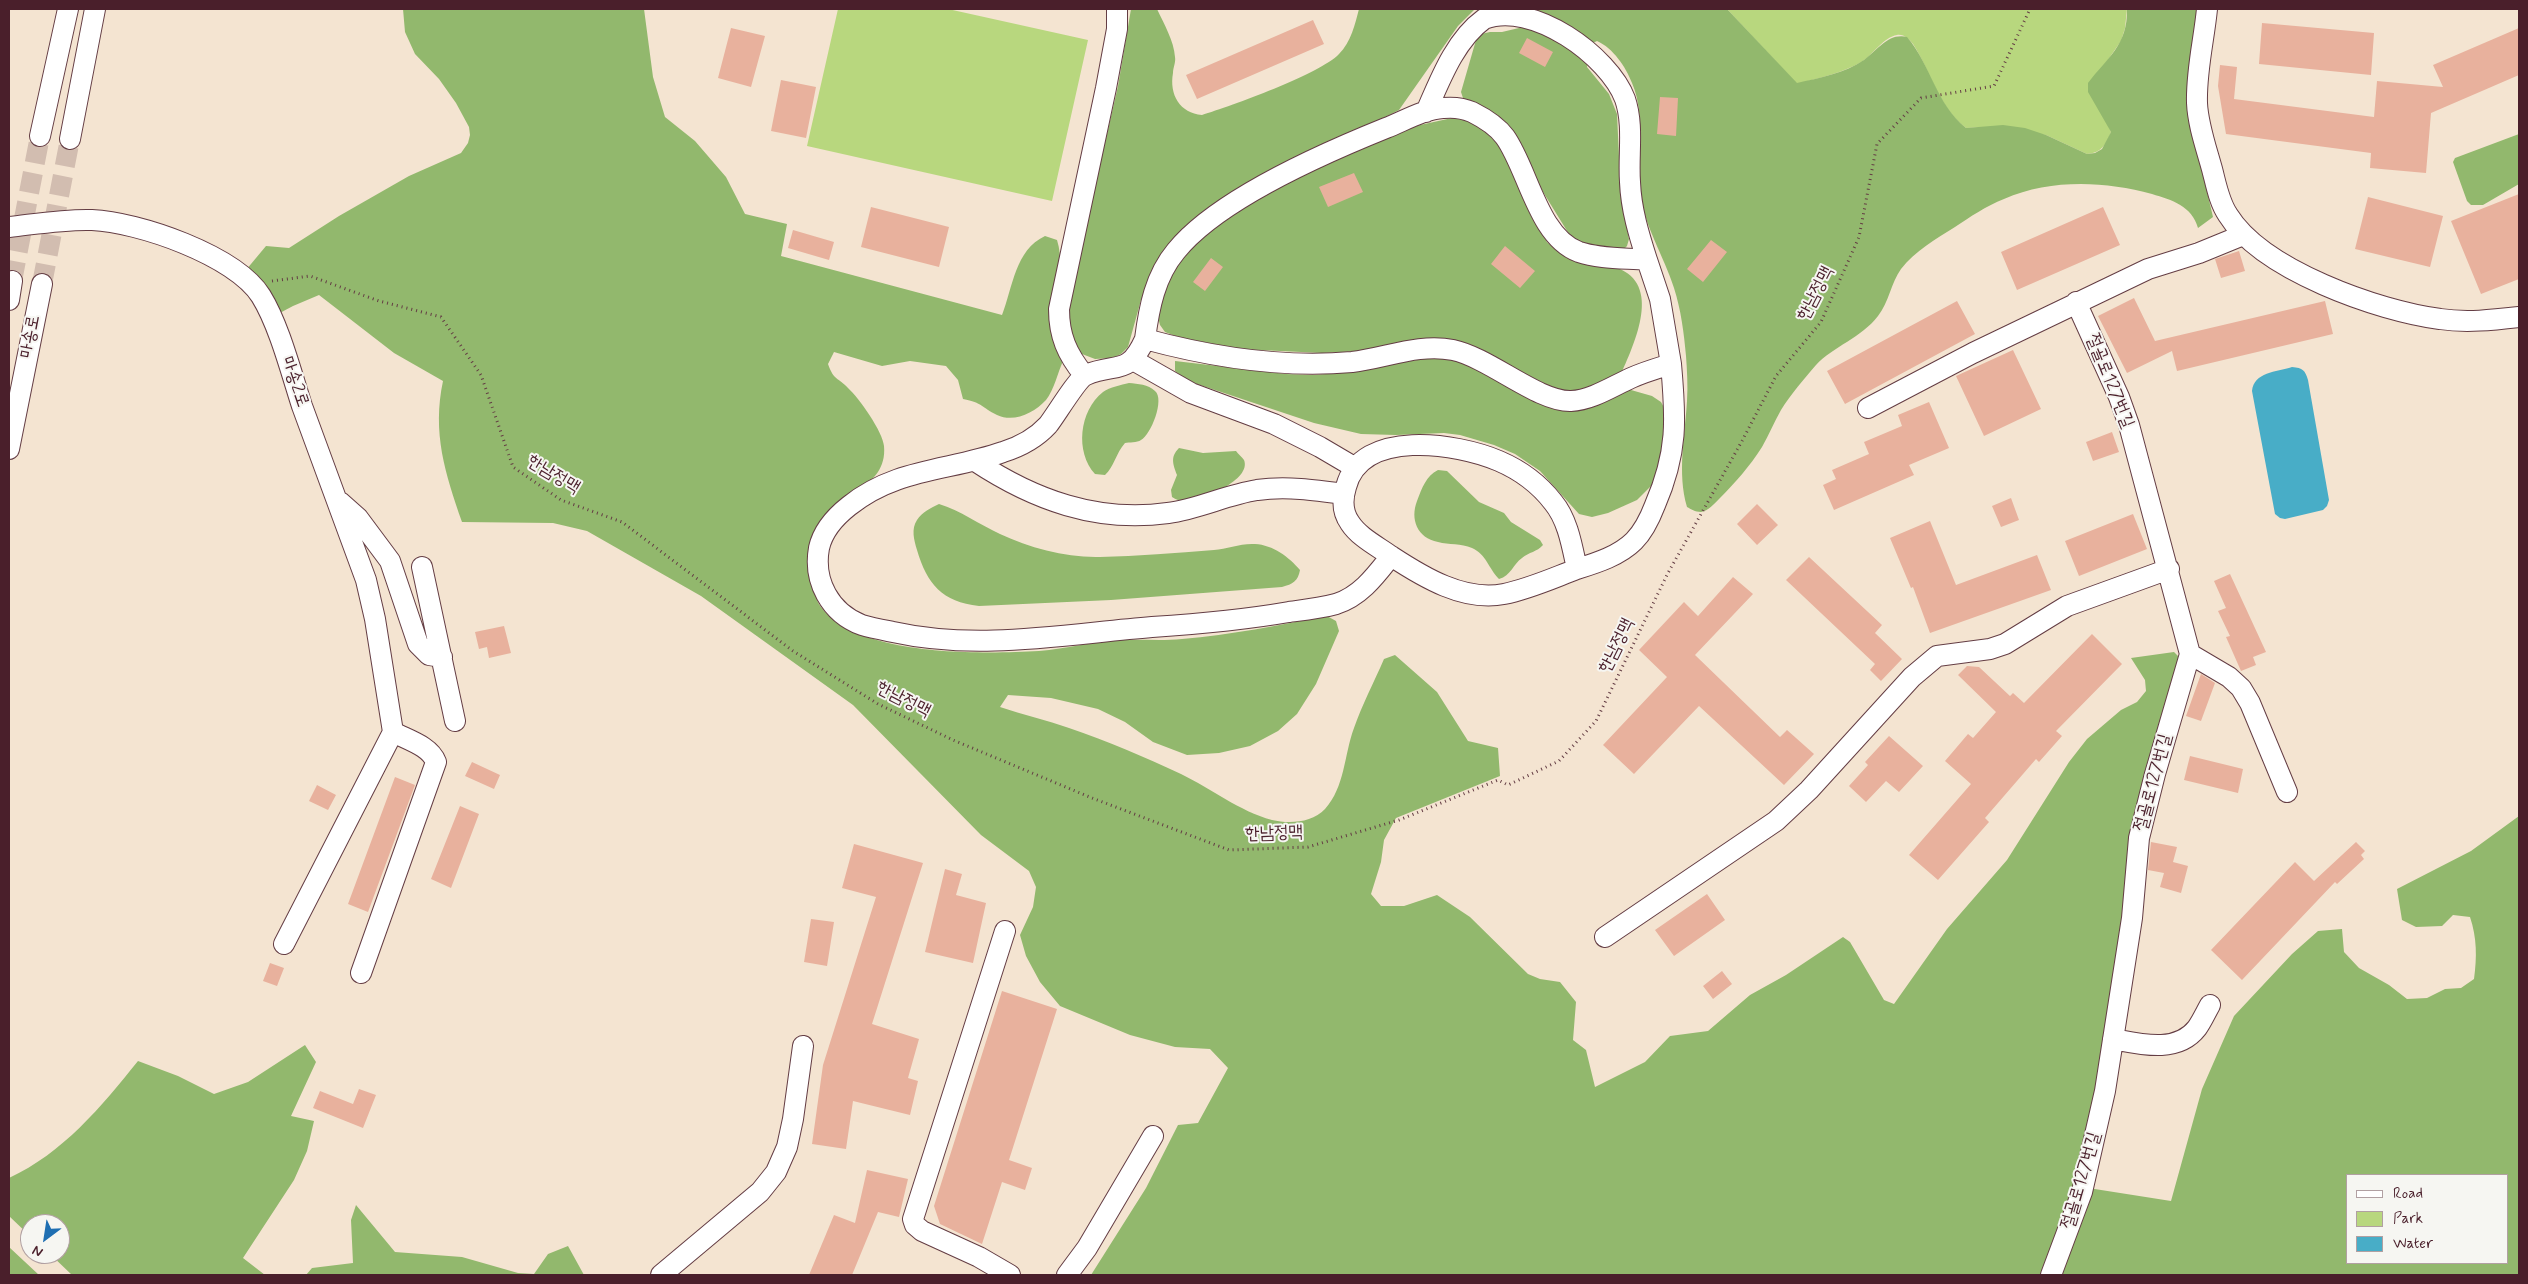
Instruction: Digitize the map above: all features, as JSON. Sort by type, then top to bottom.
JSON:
[{"type":"street","points":[[40,136],[68,9]]},
{"type":"street","points":[[70,139],[95,9]]},
{"type":"street","points":[[1084,376],[1070,358],[1063,342],[1059,326],[1059,309],[1106,88],[1117,29],[1117,9]]},
{"type":"street","points":[[2207,9],[2197,103],[2201,131],[2216,187],[2227,214],[2243,235],[2290,268],[2342,291],[2391,309],[2441,319],[2482,321],[2519,317]]},
{"type":"street","points":[[1426,112],[1437,86],[1459,46],[1471,30],[1494,14],[1508,11],[1524,12],[1542,18],[1579,40],[1612,74],[1624,99],[1629,117],[1631,201],[1646,260],[1660,299],[1671,364],[1676,419],[1675,438],[1663,488],[1642,532],[1633,542],[1607,558],[1524,589],[1503,594],[1485,596],[1464,592],[1421,575],[1361,535],[1350,524],[1343,510],[1344,494],[1354,468],[1362,460],[1377,452],[1416,446],[1458,448],[1499,461],[1536,484],[1554,502],[1562,516],[1577,569]]},
{"type":"street","points":[[1391,556],[1364,588],[1336,603],[1228,621],[1021,640],[960,642],[914,637],[862,625],[838,610],[821,585],[818,567],[823,537],[837,516],[863,495],[888,481],[975,461],[1004,452],[1036,436],[1056,414],[1084,376],[1116,369],[1133,360],[1145,339],[1149,311],[1164,270],[1175,252],[1191,235],[1273,180],[1354,141],[1426,112],[1441,108],[1457,107],[1472,112],[1498,130],[1514,152],[1540,209],[1556,236],[1566,246],[1580,252],[1597,255],[1646,260]]},
{"type":"street","name":"마송2로","points":[[9,226],[92,220],[166,236],[198,249],[250,284],[260,296],[281,345],[366,580],[375,619],[393,732]]},
{"type":"street","points":[[1868,408],[2076,302],[2148,269],[2199,253],[2243,235]]},
{"type":"street","name":"마송로","points":[[9,450],[42,284]]},
{"type":"street","name":"절골로127번길","points":[[2051,1275],[2082,1192],[2105,1091],[2132,918],[2139,838],[2155,774],[2190,654],[2169,569],[2119,397],[2076,302]]},
{"type":"street","points":[[1145,339],[1176,347],[1295,363],[1354,362],[1414,350],[1453,350],[1494,366],[1536,390],[1557,399],[1571,401],[1598,393],[1671,364]]},
{"type":"street","points":[[1133,360],[1191,393],[1274,424],[1320,447],[1354,468]]},
{"type":"street","points":[[975,461],[1028,492],[1085,511],[1110,515],[1135,516],[1170,513],[1232,495],[1276,488],[1344,494]]},
{"type":"street","points":[[336,499],[354,513],[390,561],[418,644],[429,656],[442,657]]},
{"type":"street","points":[[422,567],[455,721]]},
{"type":"street","points":[[1605,937],[1776,821],[1809,790],[1912,677],[1936,656],[1990,649],[2004,644],[2067,606],[2169,569]]},
{"type":"street","points":[[2190,654],[2229,677],[2241,688],[2250,703],[2287,792]]},
{"type":"street","points":[[284,944],[393,732],[433,754],[436,762],[361,973]]},
{"type":"street","points":[[1005,931],[913,1219],[915,1225],[922,1231],[980,1256],[1010,1275]]},
{"type":"street","points":[[2113,1039],[2140,1044],[2174,1044],[2186,1038],[2196,1029],[2210,1005]]},
{"type":"street","points":[[661,1275],[760,1192],[776,1172],[787,1147],[793,1119],[803,1046]]},
{"type":"street","points":[[1067,1275],[1087,1248],[1153,1136]]},
{"type":"path","name":"한남정맥","points":[[250,284],[310,276],[379,301],[441,317],[480,374],[513,467],[561,500],[622,522],[793,651],[878,704],[953,740],[1092,798],[1229,850],[1308,847],[1399,820],[1498,780],[1508,785],[1559,761],[1577,744],[1596,721],[1668,573],[1776,376],[1821,322],[1859,237],[1877,144],[1921,98],[1994,86],[2030,9]]},
{"type":"green space","points":[[403,9],[644,9],[653,77],[665,117],[695,141],[726,177],[745,214],[787,224],[781,256],[1002,315],[1016,270],[1027,250],[1045,236],[1057,240],[1060,266],[1052,330],[1054,343],[1063,361],[1049,396],[1030,413],[1017,417],[1003,417],[978,404],[963,399],[958,380],[946,366],[910,361],[882,366],[834,352],[828,364],[832,373],[853,393],[864,407],[880,432],[884,446],[883,461],[869,483],[825,516],[814,533],[810,553],[810,567],[814,590],[819,604],[839,623],[863,635],[891,644],[955,652],[1039,651],[1110,641],[1174,640],[1219,635],[1327,616],[1336,621],[1339,631],[1316,684],[1297,714],[1278,731],[1250,746],[1219,753],[1187,755],[1153,742],[1125,722],[1098,709],[1051,698],[1008,695],[1000,707],[1061,725],[1140,755],[1181,774],[1248,811],[1272,820],[1286,822],[1307,820],[1314,817],[1320,814],[1332,800],[1337,791],[1351,738],[1364,702],[1384,659],[1395,655],[1437,692],[1468,741],[1498,748],[1500,776],[1396,818],[1384,840],[1381,862],[1371,894],[1381,906],[1404,906],[1437,895],[1470,917],[1528,974],[1540,979],[1560,982],[1576,1002],[1573,1040],[1586,1050],[1595,1087],[1645,1062],[1670,1036],[1708,1031],[1750,995],[1786,975],[1843,937],[1850,942],[1884,1000],[1894,1004],[1947,929],[2007,860],[2069,762],[2087,739],[2121,710],[2137,702],[2146,691],[2145,680],[2131,658],[2174,652],[2182,660],[2082,1187],[2171,1201],[2202,1089],[2234,1016],[2292,954],[2318,931],[2342,929],[2344,952],[2359,968],[2389,985],[2407,999],[2427,998],[2445,989],[2461,988],[2474,979],[2476,948],[2470,917],[2453,915],[2442,926],[2416,927],[2402,920],[2397,889],[2471,851],[2519,816],[2519,1275],[1091,1275],[1146,1188],[1178,1125],[1198,1123],[1228,1068],[1210,1049],[1175,1047],[1130,1035],[1060,1006],[1040,982],[1026,956],[1020,935],[1033,907],[1036,887],[1029,871],[981,835],[853,705],[701,596],[587,531],[553,523],[462,522],[450,487],[442,453],[439,418],[443,381],[394,353],[319,295],[276,315],[246,270],[266,246],[289,248],[339,216],[409,176],[461,153],[468,143],[469,127],[456,103],[439,79],[415,54],[405,32]]},
{"type":"green space","points":[[838,9],[948,9],[1088,40],[1052,201],[807,146]]},
{"type":"green space","points":[[1131,9],[1157,9],[1173,45],[1175,61],[1172,81],[1175,95],[1182,107],[1194,114],[1202,115],[1274,89],[1329,62],[1347,44],[1359,9],[1475,9],[1458,26],[1399,110],[1295,163],[1156,269],[1141,300],[1128,347],[1121,354],[1113,358],[1095,359],[1082,354],[1074,347],[1067,308],[1118,86]]},
{"type":"green space","points":[[1536,9],[1727,9],[1797,83],[1857,65],[1894,37],[1907,37],[1922,60],[1940,96],[1966,128],[2003,125],[2025,128],[2046,135],[2087,154],[2095,153],[2102,149],[2111,132],[2088,92],[2088,83],[2120,42],[2124,32],[2127,9],[2197,9],[2188,80],[2190,119],[2213,217],[2198,228],[2195,220],[2186,209],[2167,199],[2115,186],[2077,184],[2040,188],[1997,202],[1985,208],[1926,246],[1901,269],[1878,316],[1864,330],[1831,352],[1816,365],[1785,404],[1762,447],[1742,474],[1711,507],[1701,512],[1695,511],[1687,507],[1682,481],[1687,384],[1682,322],[1674,288],[1642,205],[1639,178],[1639,110],[1632,83],[1626,71],[1608,48],[1597,41],[1593,43],[1587,67],[1609,94],[1617,114],[1621,198],[1629,239],[1627,246],[1622,251],[1589,248],[1572,239],[1543,192],[1514,133],[1491,113],[1463,98],[1461,92],[1476,40],[1481,34],[1519,28],[1536,14]]},
{"type":"green space","points":[[1727,9],[2127,9],[2125,28],[2121,41],[2105,64],[2107,122],[2111,132],[2102,148],[2087,154],[2046,135],[1985,127],[1966,128],[1948,110],[1913,44],[1902,35],[1892,36],[1863,61],[1847,69],[1797,84]]},
{"type":"green space","points":[[1452,118],[1468,119],[1497,140],[1547,242],[1556,249],[1573,257],[1617,268],[1631,276],[1639,287],[1642,300],[1641,315],[1633,345],[1622,372],[1622,379],[1631,390],[1652,396],[1661,402],[1668,415],[1657,480],[1637,500],[1608,513],[1592,517],[1579,514],[1540,471],[1515,454],[1494,445],[1460,435],[1444,433],[1361,434],[1314,423],[1188,381],[1175,371],[1175,361],[1286,374],[1314,375],[1338,373],[1423,359],[1498,359],[1360,351],[1322,353],[1239,349],[1178,337],[1165,332],[1160,325],[1157,313],[1161,297],[1173,271],[1189,249],[1208,230],[1278,185],[1377,139],[1420,125]]},
{"type":"green space","points":[[2519,134],[2519,184],[2483,205],[2471,205],[2467,201],[2453,162],[2455,158]]},
{"type":"green space","points":[[1129,383],[1146,386],[1155,391],[1158,395],[1156,417],[1145,437],[1137,442],[1125,443],[1105,475],[1095,474],[1084,455],[1082,432],[1085,420],[1095,400],[1103,392],[1112,387]]},
{"type":"green space","points":[[1179,448],[1203,453],[1236,451],[1244,460],[1244,467],[1241,475],[1224,488],[1194,500],[1179,501],[1172,497],[1171,490],[1177,475],[1173,458]]},
{"type":"green space","points":[[1438,470],[1447,471],[1479,502],[1504,513],[1511,522],[1540,540],[1543,545],[1527,554],[1516,563],[1509,573],[1499,579],[1481,554],[1472,548],[1464,545],[1438,542],[1425,536],[1417,527],[1414,514],[1415,508],[1425,483]]},
{"type":"green space","points":[[939,504],[955,510],[1012,539],[1036,548],[1062,554],[1087,557],[1128,556],[1214,550],[1255,544],[1280,552],[1300,570],[1294,582],[1282,587],[1111,600],[979,606],[966,604],[946,595],[931,582],[921,562],[916,546],[914,538],[915,523],[924,512]]},
{"type":"green space","points":[[305,1045],[316,1062],[291,1116],[314,1121],[307,1151],[294,1180],[243,1258],[265,1275],[72,1275],[60,1264],[70,1264],[70,1214],[20,1214],[20,1226],[9,1216],[9,1178],[29,1168],[64,1142],[95,1112],[138,1061],[178,1076],[214,1094],[248,1082]]},
{"type":"green space","points":[[356,1205],[395,1252],[462,1257],[518,1273],[534,1274],[548,1254],[568,1246],[584,1275],[306,1275],[312,1268],[353,1263],[351,1220]]},
{"type":"green space","points":[[9,1247],[20,1257],[20,1264],[27,1264],[39,1275],[9,1275]]},
{"type":"water","points":[[2292,367],[2303,370],[2308,380],[2329,500],[2323,510],[2285,519],[2275,514],[2252,391],[2261,376]]},
{"type":"building","points":[[1313,20],[1324,44],[1197,99],[1186,75]]},
{"type":"building","points":[[2262,23],[2374,33],[2371,75],[2259,64]]},
{"type":"building","points":[[731,28],[765,36],[751,87],[718,78]]},
{"type":"building","points":[[2519,28],[2519,75],[2431,113],[2426,173],[2370,168],[2371,153],[2226,134],[2218,86],[2220,65],[2237,67],[2234,99],[2374,117],[2377,81],[2443,87],[2433,65]]},
{"type":"building","points":[[1527,38],[1553,52],[1545,67],[1519,53]]},
{"type":"building","points":[[781,80],[816,87],[806,138],[771,131]]},
{"type":"building","points":[[1660,97],[1678,98],[1676,136],[1657,134]]},
{"type":"building","points":[[1354,173],[1363,192],[1328,207],[1319,187]]},
{"type":"building","points":[[2519,194],[2519,279],[2481,294],[2451,221]]},
{"type":"building","points":[[2368,197],[2443,216],[2430,267],[2355,249]]},
{"type":"building","points":[[871,207],[949,227],[939,267],[861,247]]},
{"type":"building","points":[[2103,207],[2120,245],[2017,290],[2001,252]]},
{"type":"building","points":[[793,230],[834,242],[829,260],[788,248]]},
{"type":"building","points":[[1711,240],[1727,252],[1703,282],[1687,269]]},
{"type":"building","points":[[1505,246],[1535,271],[1520,288],[1491,264]]},
{"type":"building","points":[[2239,251],[2245,271],[2221,278],[2215,259]]},
{"type":"building","points":[[1211,258],[1223,267],[1205,291],[1193,282]]},
{"type":"building","points":[[2134,298],[2155,341],[2325,301],[2333,334],[2177,371],[2172,351],[2127,373],[2098,316]]},
{"type":"building","points":[[1957,301],[1975,334],[1845,404],[1827,371]]},
{"type":"building","points":[[2013,350],[2041,409],[1984,436],[1956,376]]},
{"type":"building","points":[[1929,402],[1949,448],[1909,465],[1914,475],[1834,510],[1823,485],[1836,479],[1832,470],[1869,454],[1864,442],[1902,426],[1898,415]]},
{"type":"building","points":[[2112,432],[2119,452],[2093,461],[2086,442]]},
{"type":"building","points":[[2011,498],[2019,520],[2001,527],[1992,506]]},
{"type":"building","points":[[1757,504],[1778,525],[1757,545],[1737,524]]},
{"type":"building","points":[[2133,514],[2147,549],[2079,576],[2065,541]]},
{"type":"building","points":[[1930,521],[1956,585],[2037,555],[2051,590],[1930,633],[1913,587],[1911,588],[1890,538]]},
{"type":"building","points":[[1809,557],[1882,625],[1875,633],[1902,659],[1881,681],[1870,670],[1875,664],[1786,580]]},
{"type":"building","points":[[2230,574],[2266,652],[2253,657],[2256,665],[2241,671],[2226,637],[2230,636],[2218,611],[2226,608],[2214,581]]},
{"type":"building","points":[[1733,577],[1753,594],[1695,655],[1780,737],[1787,730],[1814,754],[1784,785],[1699,706],[1634,774],[1603,745],[1667,677],[1639,650],[1684,602],[1698,616]]},
{"type":"building","points":[[504,626],[511,653],[489,658],[487,647],[479,649],[475,632]]},
{"type":"building","points":[[2092,634],[2122,664],[2056,731],[2062,736],[2039,762],[2036,759],[1985,818],[1989,822],[1938,880],[1909,855],[1971,784],[1945,761],[1968,734],[1973,738],[1996,712],[1958,675],[1967,666],[1979,667],[2010,696],[2013,693],[2024,703]]},
{"type":"building","points":[[2201,674],[2215,683],[2201,721],[2186,716]]},
{"type":"building","points":[[1889,736],[1923,766],[1899,792],[1886,781],[1866,802],[1849,786],[1868,765],[1865,762]]},
{"type":"building","points":[[2190,756],[2243,769],[2238,793],[2184,780]]},
{"type":"building","points":[[472,762],[500,775],[494,789],[465,776]]},
{"type":"building","points":[[395,777],[415,785],[368,912],[348,904]]},
{"type":"building","points":[[317,785],[336,795],[328,810],[309,801]]},
{"type":"building","points":[[460,806],[479,814],[451,888],[431,879]]},
{"type":"building","points":[[2151,842],[2177,847],[2173,862],[2188,866],[2181,893],[2160,887],[2164,873],[2148,870]]},
{"type":"building","points":[[2356,842],[2365,851],[2361,855],[2364,859],[2337,884],[2335,882],[2242,980],[2211,950],[2295,862],[2314,881]]},
{"type":"building","points":[[854,844],[923,863],[872,1024],[919,1039],[908,1078],[918,1081],[910,1115],[853,1101],[846,1149],[812,1144],[823,1065],[876,897],[842,888]]},
{"type":"building","points":[[945,869],[962,874],[956,895],[986,903],[973,963],[925,952]]},
{"type":"building","points":[[1707,894],[1725,920],[1674,956],[1655,930]]},
{"type":"building","points":[[811,919],[834,922],[827,966],[804,962]]},
{"type":"building","points":[[270,963],[284,968],[277,986],[263,981]]},
{"type":"building","points":[[1722,971],[1732,984],[1713,999],[1703,986]]},
{"type":"building","points":[[1002,991],[1057,1009],[1009,1160],[1032,1168],[1025,1190],[1002,1182],[982,1244],[940,1224],[934,1206]]},
{"type":"building","points":[[359,1089],[376,1095],[363,1128],[313,1108],[320,1091],[353,1104]]},
{"type":"building","points":[[867,1170],[908,1179],[899,1217],[878,1212],[852,1275],[809,1275],[834,1215],[855,1223]]},
{"type":"tunnel","points":[[12,281],[40,136]]},
{"type":"tunnel","points":[[42,284],[70,139]]}]
